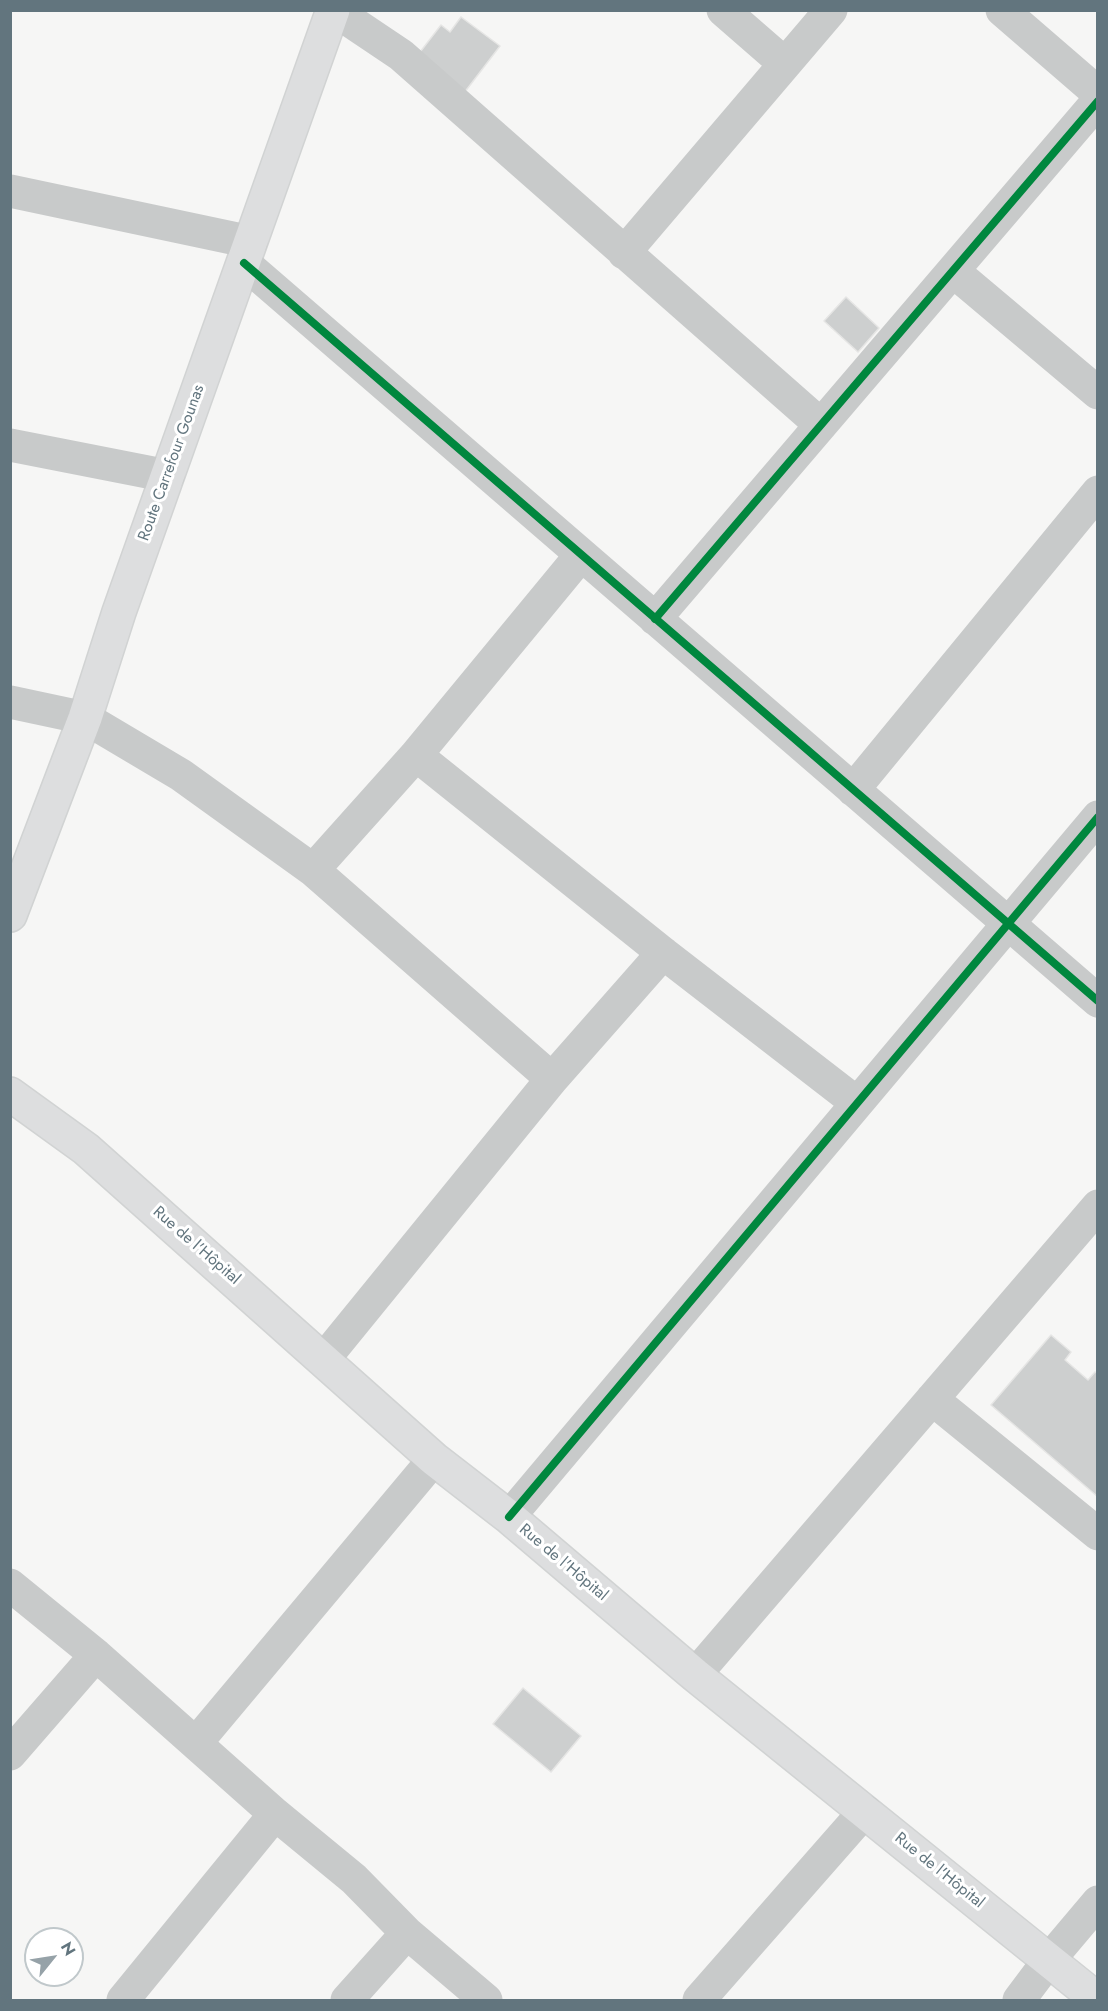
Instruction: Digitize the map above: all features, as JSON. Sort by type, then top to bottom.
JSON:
[{"type":"main road","name":"Route Carrefour Gounas","points":[[10,915],[85,717],[119,612],[333,10]]},
{"type":"main road","name":"Rue de l'Hôpital","points":[[10,1094],[86,1149],[434,1459],[509,1517],[695,1675],[1098,2000]]},
{"type":"street","points":[[333,10],[401,55],[821,425]]},
{"type":"street","points":[[723,10],[786,64]]},
{"type":"street","points":[[624,253],[831,10]]},
{"type":"street","points":[[1002,10],[1098,93]]},
{"type":"street","points":[[655,619],[1098,101]]},
{"type":"street","points":[[10,191],[248,252],[581,555],[1098,1001]]},
{"type":"street","points":[[953,271],[1098,393]]},
{"type":"street","points":[[10,445],[168,476]]},
{"type":"street","points":[[853,790],[1098,492]]},
{"type":"street","points":[[313,870],[416,755],[581,555]]},
{"type":"street","points":[[10,702],[85,717],[181,774],[313,870],[552,1079]]},
{"type":"street","points":[[416,755],[663,953],[857,1102]]},
{"type":"street","points":[[509,1517],[1098,817]]},
{"type":"street","points":[[324,1359],[552,1079],[663,953]]},
{"type":"street","points":[[695,1675],[1098,1206]]},
{"type":"street","points":[[932,1399],[1098,1534]]},
{"type":"street","points":[[196,1743],[434,1459]]},
{"type":"street","points":[[10,1585],[96,1656],[275,1814],[354,1880],[406,1933],[486,2001]]},
{"type":"street","points":[[10,1754],[96,1656]]},
{"type":"street","points":[[699,2001],[864,1811]]},
{"type":"street","points":[[123,2001],[275,1814]]},
{"type":"street","points":[[1018,2001],[1098,1902]]},
{"type":"street","points":[[347,2001],[406,1933]]},
{"type":"building","points":[[461,17],[500,46],[464,93],[417,56],[441,25],[450,32]]},
{"type":"building","points":[[846,297],[879,328],[858,352],[824,321]]},
{"type":"building","points":[[1051,1335],[1071,1352],[1065,1360],[1088,1380],[1095,1372],[1098,1374],[1098,1497],[991,1405]]},
{"type":"building","points":[[523,1688],[581,1736],[551,1772],[493,1724]]},
{"type":"cycle path","points":[[655,619],[1098,101]]},
{"type":"cycle path","points":[[244,263],[1098,1001]]},
{"type":"cycle path","points":[[509,1517],[1098,817]]}]
